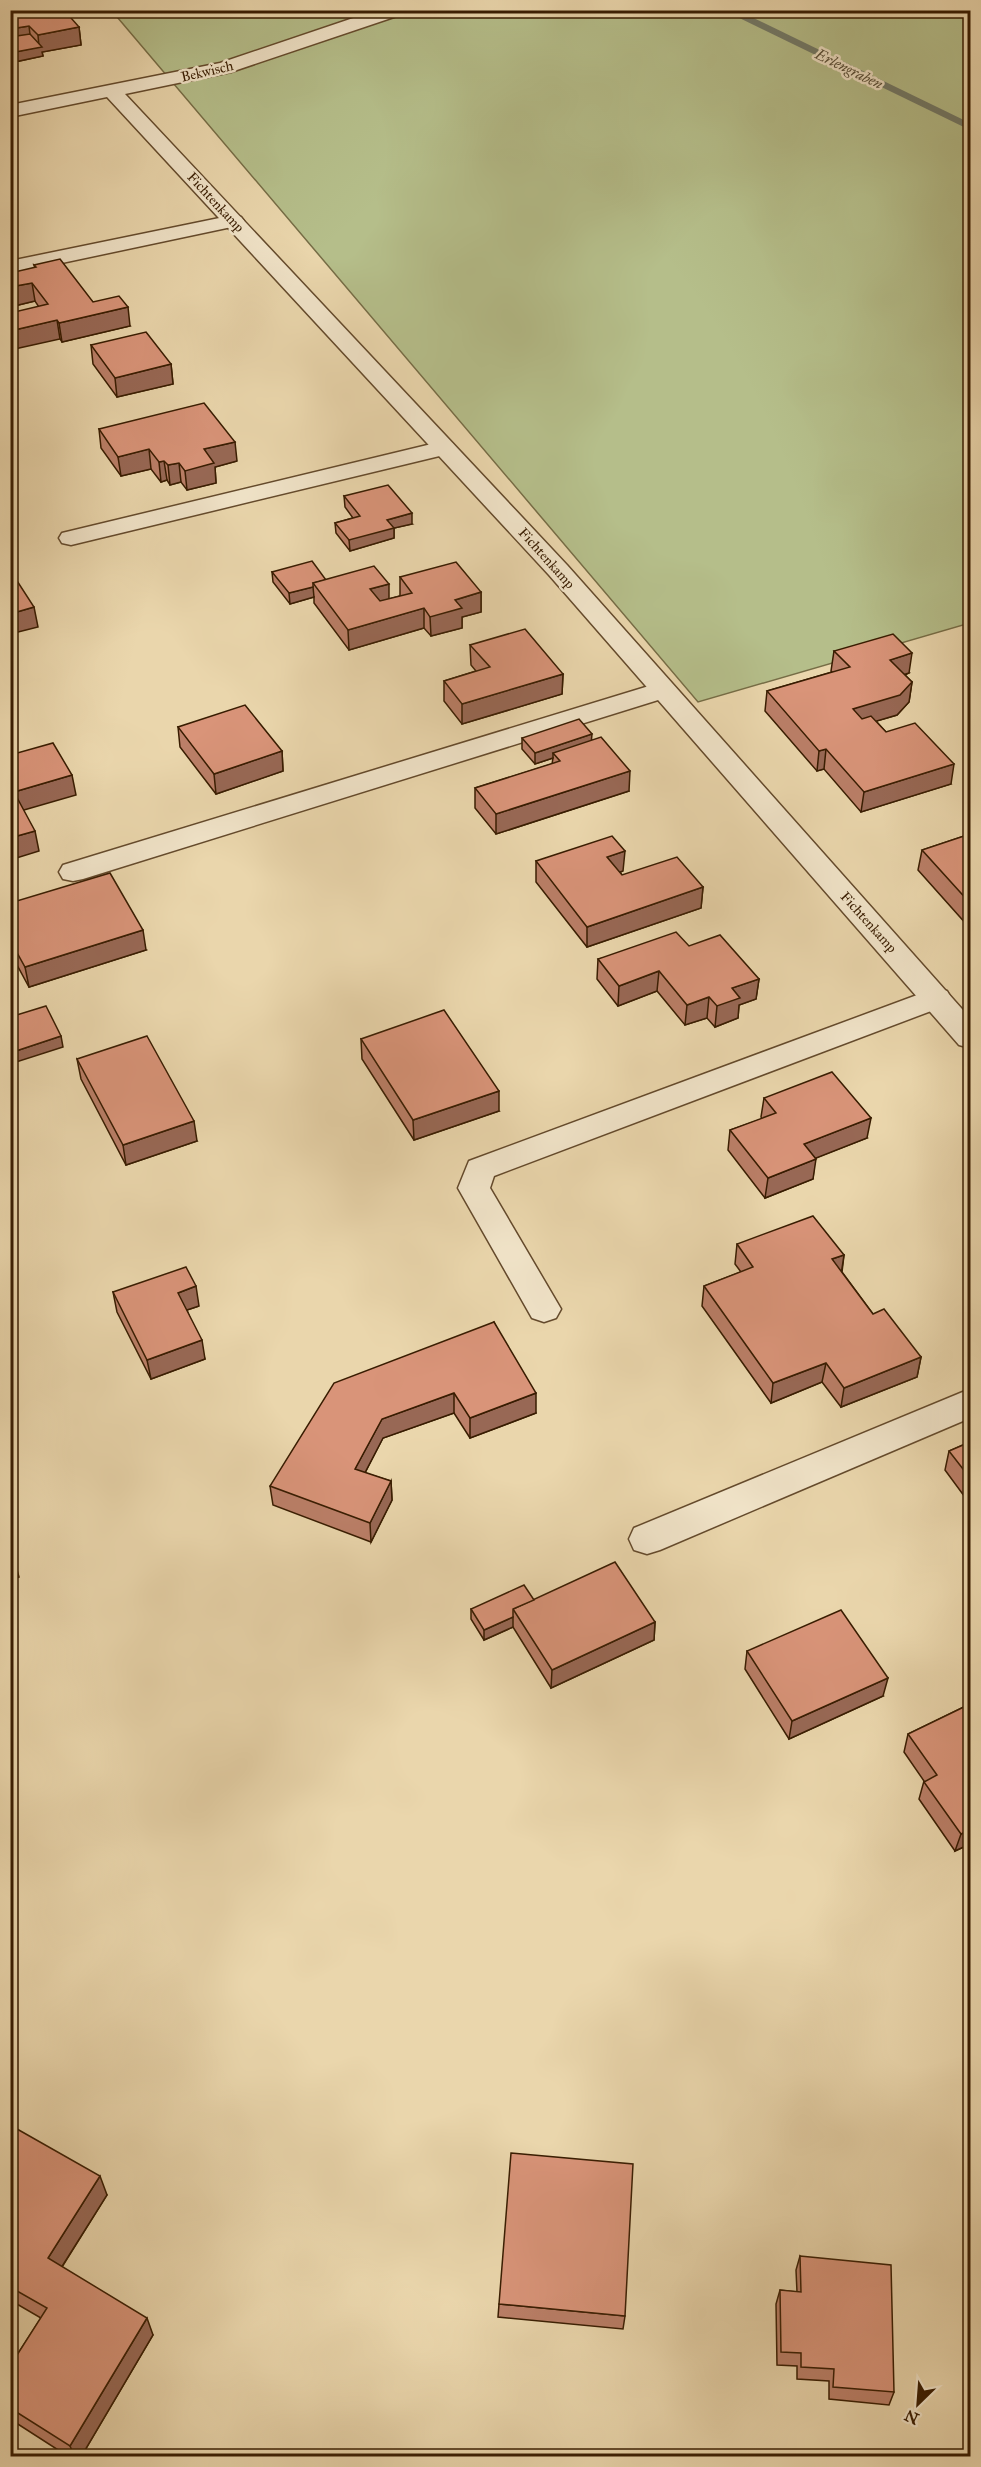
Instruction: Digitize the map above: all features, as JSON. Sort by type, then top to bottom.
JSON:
[{"type":"street","name":"Bekwisch","points":[[10,111],[224,68],[398,10]]},
{"type":"street","name":"Fichtenkamp","points":[[111,90],[558,570],[970,1037]]},
{"type":"street","points":[[10,268],[234,221]]},
{"type":"street","points":[[71,538],[444,448]]},
{"type":"street","points":[[72,872],[662,690]]},
{"type":"street","points":[[544,1309],[474,1188],[480,1170],[936,998]]},
{"type":"street","points":[[647,1539],[970,1403]]},
{"type":"green space","points":[[112,11],[970,11],[970,623],[698,702]]},
{"type":"building","points":[[10,10],[64,10],[79,27],[38,35],[29,26],[10,29]]},
{"type":"building","points":[[30,34],[42,47],[10,53],[10,37]]},
{"type":"building","points":[[60,259],[93,302],[119,296],[128,307],[59,323],[57,320],[10,331],[10,313],[48,304],[32,283],[10,287],[10,273]]},
{"type":"building","points":[[146,332],[171,364],[115,378],[91,345]]},
{"type":"building","points":[[204,403],[235,442],[204,449],[214,463],[185,471],[179,463],[168,465],[164,461],[159,462],[149,449],[118,457],[99,429]]},
{"type":"building","points":[[388,485],[412,513],[387,520],[394,528],[349,540],[335,523],[360,516],[344,496]]},
{"type":"building","points":[[312,561],[326,580],[313,583],[313,587],[289,593],[272,572]]},
{"type":"building","points":[[456,562],[481,592],[455,600],[462,608],[430,617],[424,608],[348,630],[313,583],[374,566],[389,584],[370,589],[380,601],[412,593],[400,577]]},
{"type":"building","points":[[10,570],[34,607],[10,614]]},
{"type":"building","points":[[525,629],[563,674],[462,704],[444,681],[490,667],[470,645]]},
{"type":"building","points":[[893,634],[912,653],[890,660],[912,682],[900,695],[853,709],[862,719],[871,716],[886,732],[915,723],[954,764],[864,792],[826,749],[819,751],[767,691],[850,667],[834,651]]},
{"type":"building","points":[[245,705],[282,751],[214,774],[178,727]]},
{"type":"building","points":[[579,719],[592,734],[535,753],[522,738]]},
{"type":"building","points":[[601,737],[630,771],[496,814],[475,788],[560,761],[553,753]]},
{"type":"building","points":[[53,743],[72,775],[14,792],[35,831],[10,838],[10,755]]},
{"type":"building","points":[[970,834],[970,903],[922,850]]},
{"type":"building","points":[[612,836],[625,851],[607,857],[622,875],[677,857],[703,887],[587,927],[536,861]]},
{"type":"building","points":[[110,873],[143,930],[25,967],[10,940],[10,903]]},
{"type":"building","points":[[676,932],[689,946],[720,935],[759,979],[732,988],[740,998],[717,1006],[709,997],[687,1005],[659,971],[619,986],[598,959]]},
{"type":"building","points":[[46,1006],[61,1036],[10,1053],[10,1017]]},
{"type":"building","points":[[444,1010],[499,1091],[413,1120],[361,1039]]},
{"type":"building","points":[[147,1036],[194,1121],[123,1145],[77,1059]]},
{"type":"building","points":[[832,1072],[871,1118],[804,1144],[816,1159],[768,1178],[730,1130],[776,1113],[764,1098]]},
{"type":"building","points":[[813,1216],[844,1255],[832,1259],[873,1314],[884,1309],[921,1357],[844,1388],[826,1363],[773,1383],[704,1286],[753,1267],[737,1244]]},
{"type":"building","points":[[186,1267],[196,1286],[178,1293],[202,1340],[147,1360],[113,1292]]},
{"type":"building","points":[[494,1322],[536,1393],[470,1418],[454,1393],[382,1419],[355,1469],[391,1481],[370,1523],[270,1486],[334,1383]]},
{"type":"building","points":[[970,1442],[970,1478],[949,1451]]},
{"type":"building","points":[[615,1562],[655,1622],[552,1670],[513,1609]]},
{"type":"building","points":[[524,1585],[534,1600],[513,1609],[513,1617],[484,1630],[471,1609]]},
{"type":"building","points":[[841,1610],[888,1678],[792,1721],[747,1651]]},
{"type":"building","points":[[970,1704],[970,1830],[961,1834],[924,1782],[937,1775],[908,1734]]},
{"type":"building","points":[[10,2125],[100,2176],[48,2258],[147,2318],[70,2446],[10,2408],[10,2366],[47,2308],[10,2287]]},
{"type":"building","points":[[511,2153],[633,2164],[625,2316],[499,2304]]},
{"type":"building","points":[[800,2256],[891,2265],[894,2392],[833,2387],[834,2369],[801,2367],[801,2353],[781,2352],[780,2290],[801,2292]]},
{"type":"waterway","name":"Erlengraben","points":[[728,10],[970,127]]}]
